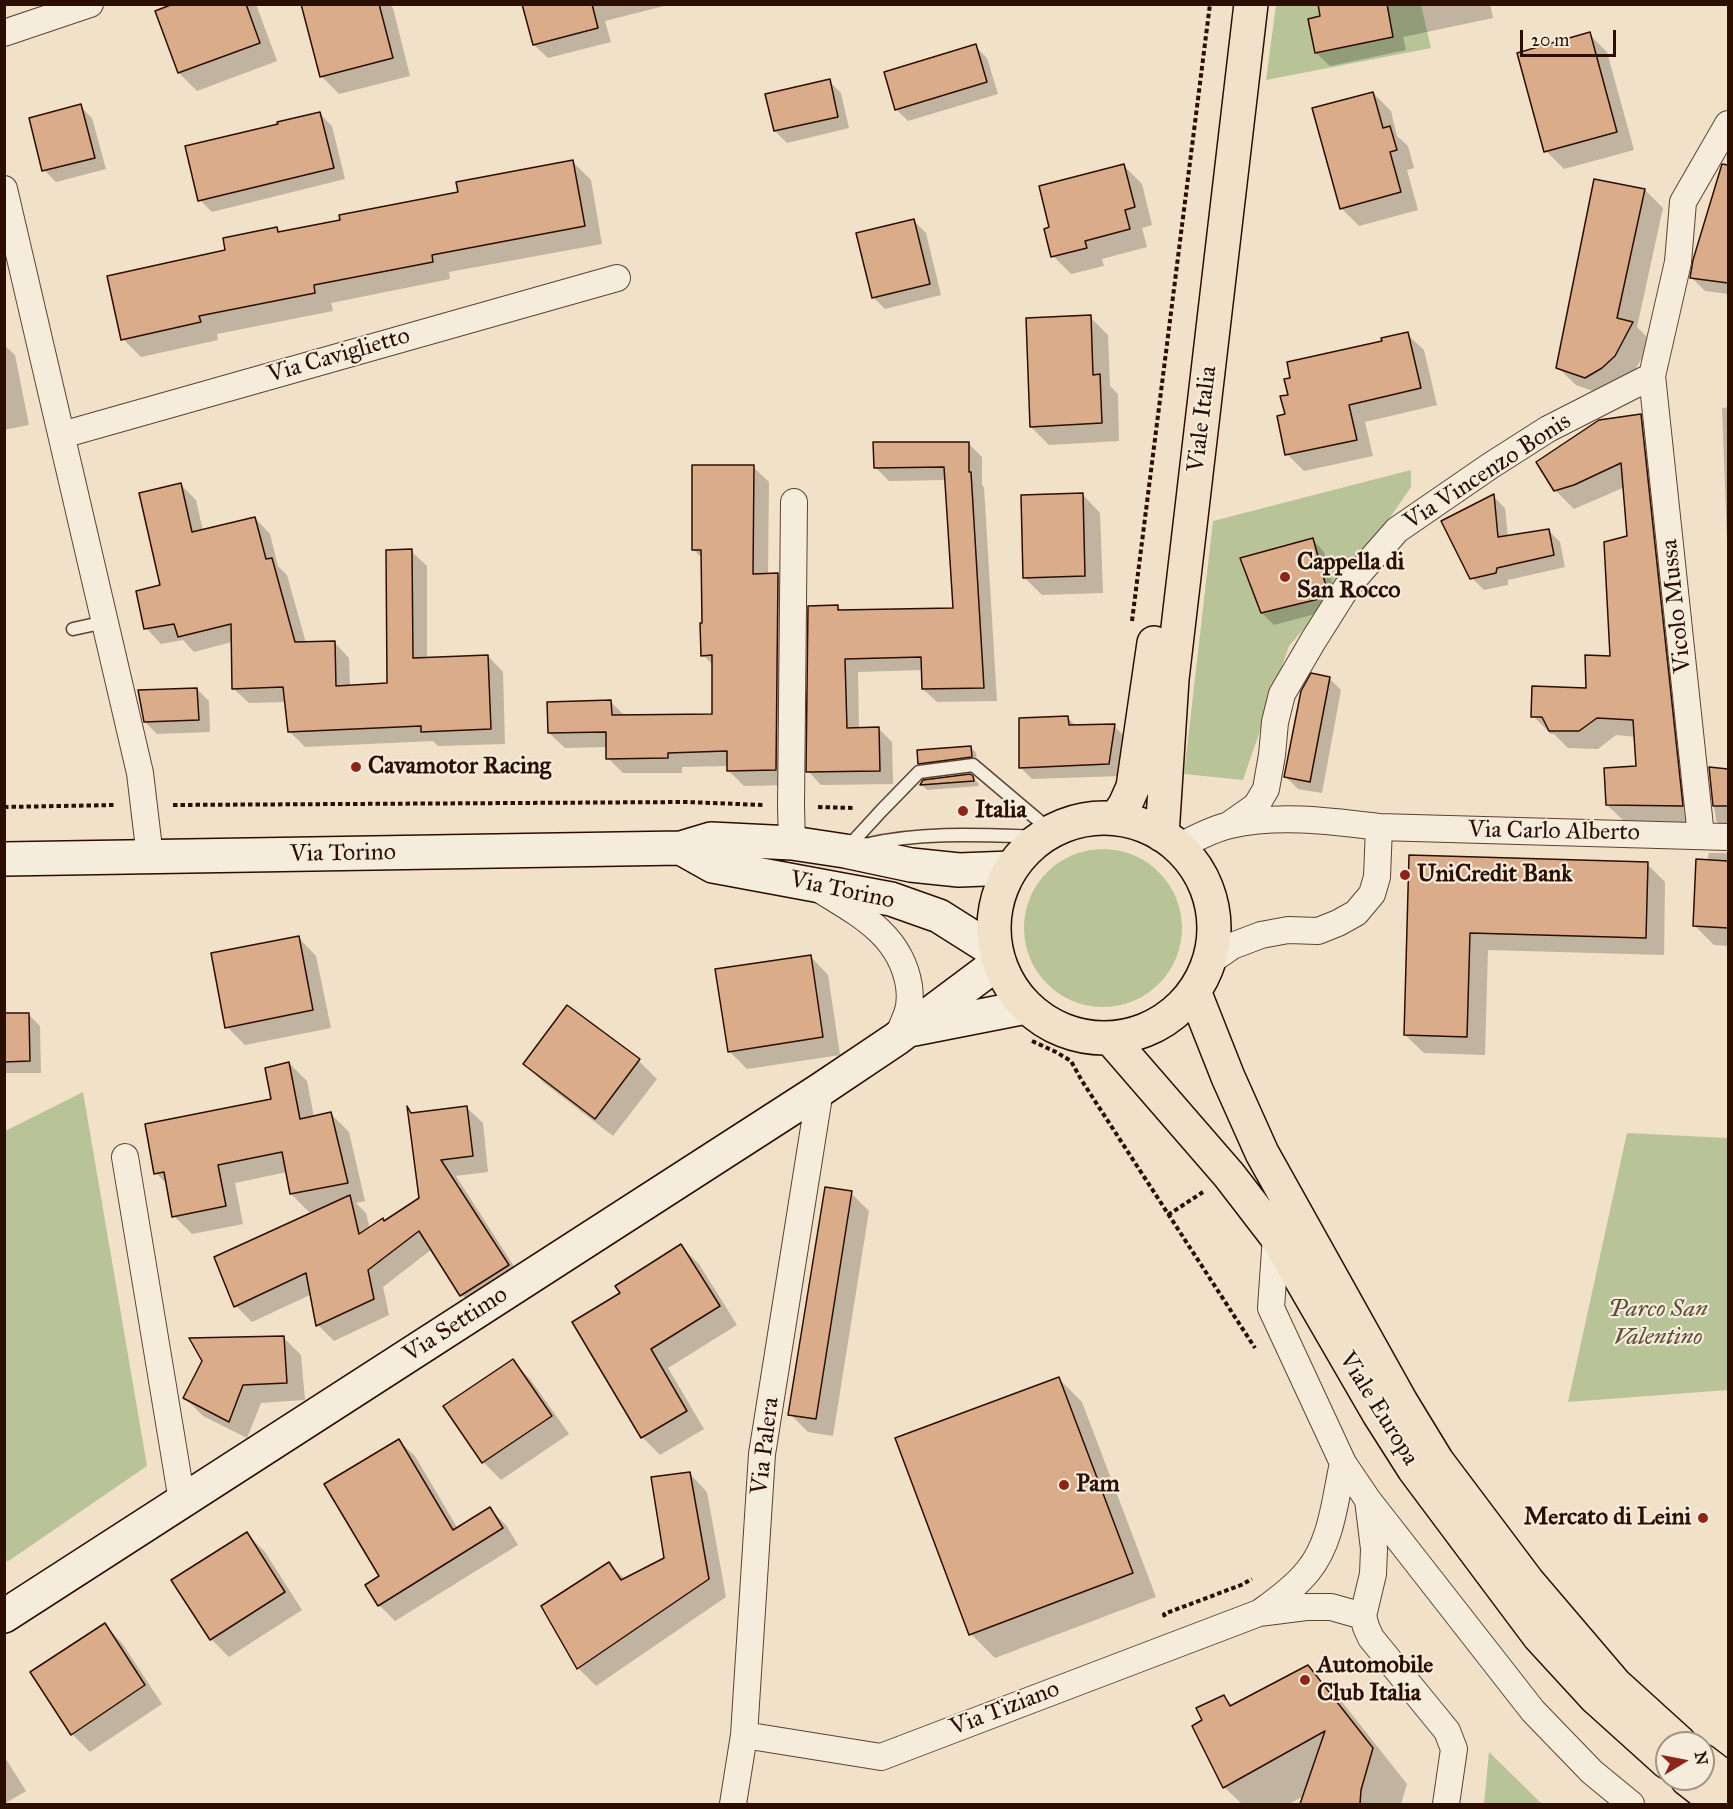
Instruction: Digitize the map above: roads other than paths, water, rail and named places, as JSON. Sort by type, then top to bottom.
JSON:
[{"type":"main road","name":"Viale Italia","points":[[1103,813],[1125,805],[1133,787],[1150,677],[1234,4]]},
{"type":"main road","name":"Viale Italia","points":[[1170,841],[1172,679],[1251,4]]},
{"type":"main road","points":[[1103,813],[1140,824],[1170,841],[1192,862],[1203,880],[1210,900],[1213,921],[1213,942],[1209,962],[1194,991],[1172,1015],[1143,1031],[1111,1038],[1080,1036],[1051,1025],[1026,1007],[998,957],[994,940],[996,903],[1011,868],[1042,828],[1103,813]]},
{"type":"main road","name":"Via Torino","points":[[4,859],[681,848],[711,839],[792,843],[845,850],[910,865],[959,870],[1011,868]]},
{"type":"main road","name":"Via Torino","points":[[681,848],[713,866],[891,899],[939,916],[973,936],[998,957]]},
{"type":"main road","name":"Via Settimo","points":[[4,1616],[820,1090],[901,1035],[998,957]]},
{"type":"main road","name":"Viale Europa","points":[[1194,991],[1228,1077],[1262,1153],[1401,1402],[1437,1461],[1528,1581],[1615,1684],[1667,1731]]},
{"type":"main road","name":"Via Settimo","points":[[901,1035],[1026,1007]]},
{"type":"main road","name":"Viale Europa","points":[[1111,1038],[1229,1175],[1276,1236],[1379,1414],[1414,1468],[1539,1636],[1596,1698],[1655,1751]]},
{"type":"main road","points":[[1715,1770],[1728,1780]]},
{"type":"main road","points":[[1702,1791],[1719,1804]]},
{"type":"street","points":[[4,33],[90,4]]},
{"type":"street","points":[[1652,376],[1678,262],[1683,202],[1728,124]]},
{"type":"street","points":[[4,189],[15,283],[62,435],[140,773],[150,857]]},
{"type":"street","name":"Via Caviglietto","points":[[62,435],[617,278]]},
{"type":"street","name":"Via Vincenzo Bonis","points":[[1229,825],[1256,806],[1266,789],[1275,722],[1282,694],[1347,587],[1397,530],[1548,429],[1652,376]]},
{"type":"street","name":"Vicolo Mussa","points":[[1652,376],[1701,836]]},
{"type":"street","points":[[792,843],[795,502]]},
{"type":"street","name":"Via Carlo Alberto","points":[[1170,841],[1199,836],[1229,825],[1271,820],[1323,820],[1379,827],[1728,837]]},
{"type":"street","points":[[1209,962],[1232,946],[1262,935],[1288,930],[1318,931],[1356,913],[1372,894],[1377,877],[1379,827]]},
{"type":"street","points":[[809,883],[852,909],[881,931],[896,951],[907,973],[910,992],[908,1012],[901,1035]]},
{"type":"street","name":"Via Palera","points":[[733,1804],[744,1735],[762,1454],[820,1090]]},
{"type":"street","points":[[125,1157],[182,1501]]},
{"type":"street","points":[[1276,1236],[1271,1308],[1343,1463],[1368,1500],[1533,1711],[1592,1772],[1632,1804]]},
{"type":"street","name":"Via Tiziano","points":[[744,1735],[881,1757],[1259,1612],[1288,1592],[1309,1570],[1317,1556],[1330,1522],[1343,1463]]},
{"type":"street","points":[[1368,1500],[1374,1549],[1373,1574],[1363,1616],[1371,1638],[1447,1731],[1454,1749],[1446,1804]]},
{"type":"street","name":"Via Tiziano","points":[[1259,1612],[1331,1607],[1363,1616]]},
{"type":"lane","points":[[73,629],[105,622]]},
{"type":"lane","points":[[845,850],[919,772],[973,765],[1042,828]]},
{"type":"lane","points":[[845,850],[898,838],[1042,828]]},
{"type":"place","name":"Cappella di San Rocco","points":[[1285,577]]},
{"type":"place","name":"Cavamotor Racing","points":[[356,767]]},
{"type":"place","name":"Italia","points":[[963,811]]},
{"type":"place","name":"UniCredit Bank","points":[[1405,875]]},
{"type":"place","name":"Pam","points":[[1064,1485]]},
{"type":"place","name":"Mercato di Leini","points":[[1703,1518]]},
{"type":"place","name":"Automobile Club Italia","points":[[1305,1680]]},
{"type":"park label","name":"Parco San Valentino","points":[[1658,1324]]}]
